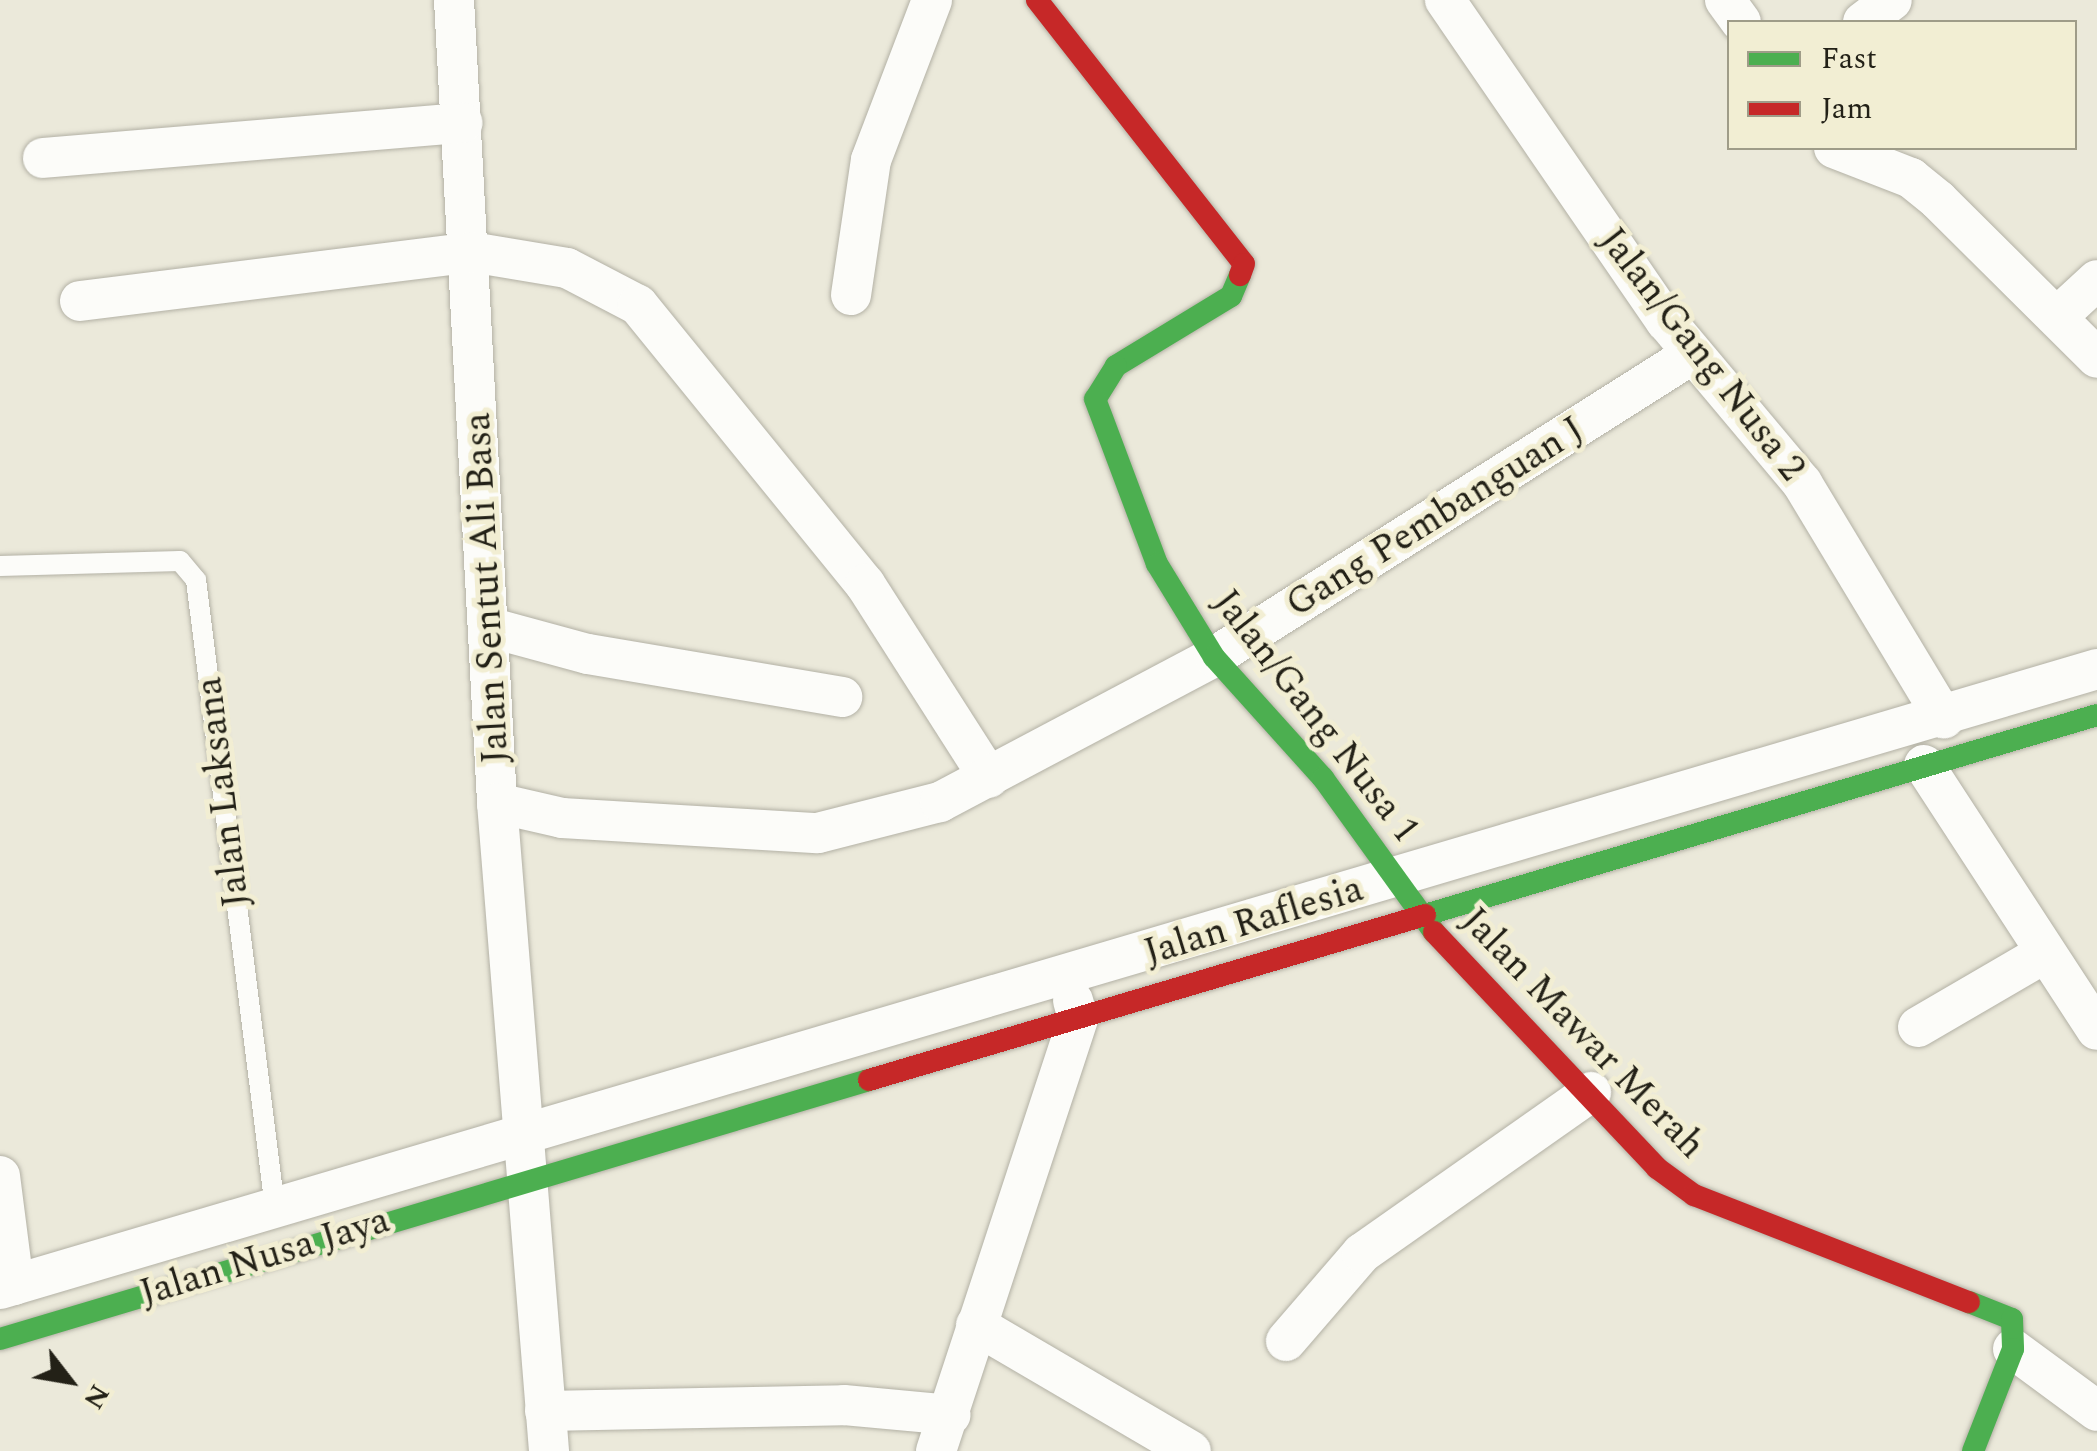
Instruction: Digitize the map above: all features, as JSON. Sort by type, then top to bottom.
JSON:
[{"type":"street","name":"Jalan Sentut Ali Basa","points":[[454,0],[492,628],[497,803],[523,1133],[530,1175],[548,1451]]},
{"type":"street","points":[[851,294],[871,160],[932,0]]},
{"type":"street","name":"Jalan/Gang Nusa 1","points":[[1037,0],[1244,264],[1231,296],[1116,366],[1095,398],[1157,564],[1214,657],[1409,898]]},
{"type":"street","name":"Jalan/Gang Nusa 2","points":[[1445,0],[1691,355],[1802,483],[1944,718]]},
{"type":"street","points":[[1867,20],[1892,0]]},
{"type":"street","points":[[43,158],[463,122]]},
{"type":"street","points":[[1839,150],[1910,178],[2097,358]]},
{"type":"street","points":[[80,301],[471,252],[568,268],[638,306],[865,584],[989,778]]},
{"type":"street","points":[[2057,317],[2097,280]]},
{"type":"street","name":"Gang Pembanguan J","points":[[497,803],[562,818],[818,833],[872,824],[989,778],[1214,657],[1691,355]]},
{"type":"street","points":[[492,628],[588,654],[842,697]]},
{"type":"street","name":"Jalan Raflesia","points":[[530,1175],[1072,998],[1409,898],[1924,765],[2022,715],[2097,669]]},
{"type":"street","name":"Jalan Raflesia","points":[[1409,898],[1944,718],[2097,715]]},
{"type":"street","points":[[1924,765],[2097,1030]]},
{"type":"street","name":"Jalan Mawar Merah","points":[[1409,898],[1591,1092],[1694,1195],[1997,1308],[2012,1320],[2012,1349]]},
{"type":"street","points":[[1918,1027],[2045,953]]},
{"type":"street","points":[[545,1411],[844,1406],[943,1433],[1072,998]]},
{"type":"street","name":"Jalan Raflesia","points":[[523,1133],[1072,998]]},
{"type":"street","points":[[1286,1340],[1362,1253],[1591,1092]]},
{"type":"street","name":"Jalan Nusa Jaya","points":[[7,1287],[523,1133]]},
{"type":"street","name":"Jalan Nusa Jaya","points":[[0,1339],[530,1175]]},
{"type":"street","points":[[0,1176],[7,1287]]},
{"type":"street","points":[[976,1325],[1192,1451]]},
{"type":"street","points":[[1973,1451],[2012,1349],[2097,1412]]},
{"type":"lane","name":"Jalan Laksana","points":[[0,566],[180,561],[196,580],[275,1208]]},
{"type":"traffic: fast","points":[[1240,275],[1231,296],[1116,366],[1095,399],[1157,564],[1214,657],[1323,778],[1434,932]]},
{"type":"traffic: fast","points":[[1425,915],[2097,715]]},
{"type":"traffic: fast","points":[[0,1339],[869,1080]]},
{"type":"traffic: fast","points":[[1969,1302],[2012,1319],[2013,1349],[1973,1451]]},
{"type":"traffic: jam","points":[[1037,0],[1244,264],[1240,275]]},
{"type":"traffic: jam","points":[[869,1080],[1425,915]]},
{"type":"traffic: jam","points":[[1434,932],[1657,1168],[1694,1195],[1969,1302]]}]
